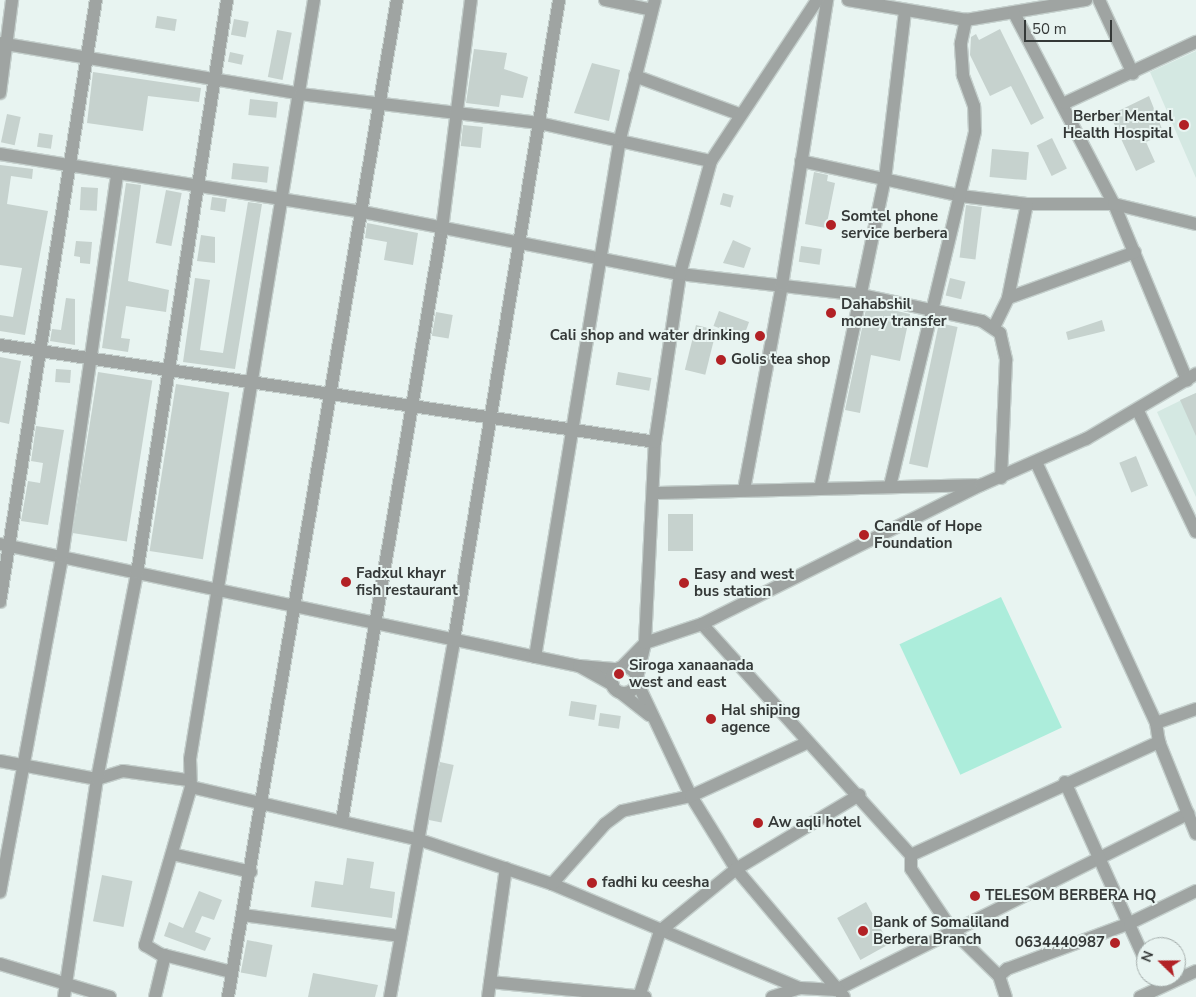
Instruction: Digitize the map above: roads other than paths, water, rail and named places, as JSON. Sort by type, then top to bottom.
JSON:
[{"type":"street","points":[[0,93],[4,44],[12,0]]},
{"type":"street","points":[[0,602],[5,545],[96,0]]},
{"type":"street","points":[[64,991],[97,779],[137,573],[168,371],[200,186],[226,0]]},
{"type":"street","points":[[231,972],[148,949],[145,938],[172,854],[189,784],[314,0]]},
{"type":"street","points":[[228,997],[263,802],[397,0]]},
{"type":"street","points":[[342,820],[442,229],[470,0]]},
{"type":"street","points":[[390,997],[454,640],[489,415],[521,241],[559,0]]},
{"type":"street","points":[[535,657],[571,428],[602,258],[620,139],[654,5],[605,0]]},
{"type":"street","points":[[617,689],[630,692],[637,680],[645,643],[654,493],[655,442],[680,274],[711,161],[739,114],[817,0]]},
{"type":"street","points":[[744,490],[782,285],[827,0]]},
{"type":"street","points":[[848,0],[905,12],[966,20],[1086,0]]},
{"type":"street","points":[[1099,0],[1133,74]]},
{"type":"street","points":[[820,489],[885,179],[905,12]]},
{"type":"street","points":[[617,689],[619,668],[645,643],[702,624],[981,485],[1036,462],[1138,412],[1192,377],[1114,204],[1065,103],[1014,13]]},
{"type":"street","points":[[890,486],[935,311],[975,131],[974,106],[963,75],[961,43],[966,20]]},
{"type":"street","points":[[1065,103],[1133,74],[1196,42]]},
{"type":"street","points":[[4,44],[300,94],[540,124],[620,139],[711,161]]},
{"type":"street","points":[[635,76],[739,114]]},
{"type":"street","points":[[0,154],[363,212],[442,229],[521,241],[680,274],[862,295],[995,326]]},
{"type":"street","points":[[801,161],[961,196],[1028,204],[1114,204],[1196,224]]},
{"type":"street","points":[[0,892],[62,557],[89,358],[117,174]]},
{"type":"street","points":[[1001,478],[1006,360],[995,326],[1008,298],[1028,204]]},
{"type":"street","points":[[1008,298],[1135,252]]},
{"type":"street","points":[[0,345],[252,384],[489,415],[655,442]]},
{"type":"street","points":[[1138,412],[1196,532]]},
{"type":"street","points":[[1036,462],[1156,723],[1159,742],[1196,834]]},
{"type":"street","points":[[654,493],[981,485]]},
{"type":"street","points":[[5,545],[579,666],[629,668],[637,680],[650,717],[691,796],[736,869],[840,993]]},
{"type":"street","points":[[702,624],[806,743],[860,795],[911,855],[911,869],[952,930],[999,976],[1006,997]]},
{"type":"street","points":[[579,666],[617,689],[650,717]]},
{"type":"street","points":[[1156,723],[1196,709]]},
{"type":"street","points":[[911,855],[1065,782],[1159,742]]},
{"type":"street","points":[[552,884],[605,824],[622,811],[691,796],[806,743]]},
{"type":"street","points":[[0,761],[97,779],[123,771],[189,784],[417,839],[552,884],[660,931],[800,988],[840,993],[952,930],[1188,814]]},
{"type":"street","points":[[1065,782],[1101,857],[1136,938]]},
{"type":"street","points":[[490,982],[641,996],[660,931],[736,869],[860,795]]},
{"type":"street","points":[[172,854],[251,872]]},
{"type":"street","points":[[488,997],[506,868]]},
{"type":"street","points":[[999,976],[1007,969],[1130,923],[1196,891]]},
{"type":"street","points":[[243,915],[401,936]]},
{"type":"street","points":[[155,997],[165,955]]},
{"type":"street","points":[[0,964],[64,991],[110,997]]},
{"type":"street","points":[[1140,997],[1196,971]]},
{"type":"street","points":[[772,997],[800,988]]},
{"type":"place","name":"Berber Mental Health Hospital","points":[[1184,125]]},
{"type":"place","name":"Somtel phone service berbera","points":[[831,225]]},
{"type":"place","name":"Dahabshil money transfer","points":[[831,313]]},
{"type":"place","name":"Cali shop and water drinking","points":[[760,336]]},
{"type":"place","name":"Golis tea shop","points":[[721,360]]},
{"type":"place","name":"Candle of Hope Foundation","points":[[864,535]]},
{"type":"place","name":"Fadxul khayr fish restaurant","points":[[346,582]]},
{"type":"place","name":"Easy and west bus station","points":[[684,583]]},
{"type":"place","name":"Siroga xanaanada west and east","points":[[619,674]]},
{"type":"place","name":"Hal shiping agence","points":[[711,719]]},
{"type":"place","name":"Aw aqli hotel","points":[[758,823]]},
{"type":"place","name":"fadhi ku ceesha","points":[[592,883]]},
{"type":"place","name":"TELESOM BERBERA HQ","points":[[975,896]]},
{"type":"place","name":"Bank of Somaliland Berbera Branch","points":[[863,931]]},
{"type":"place","name":"0634440987","points":[[1115,943]]}]
